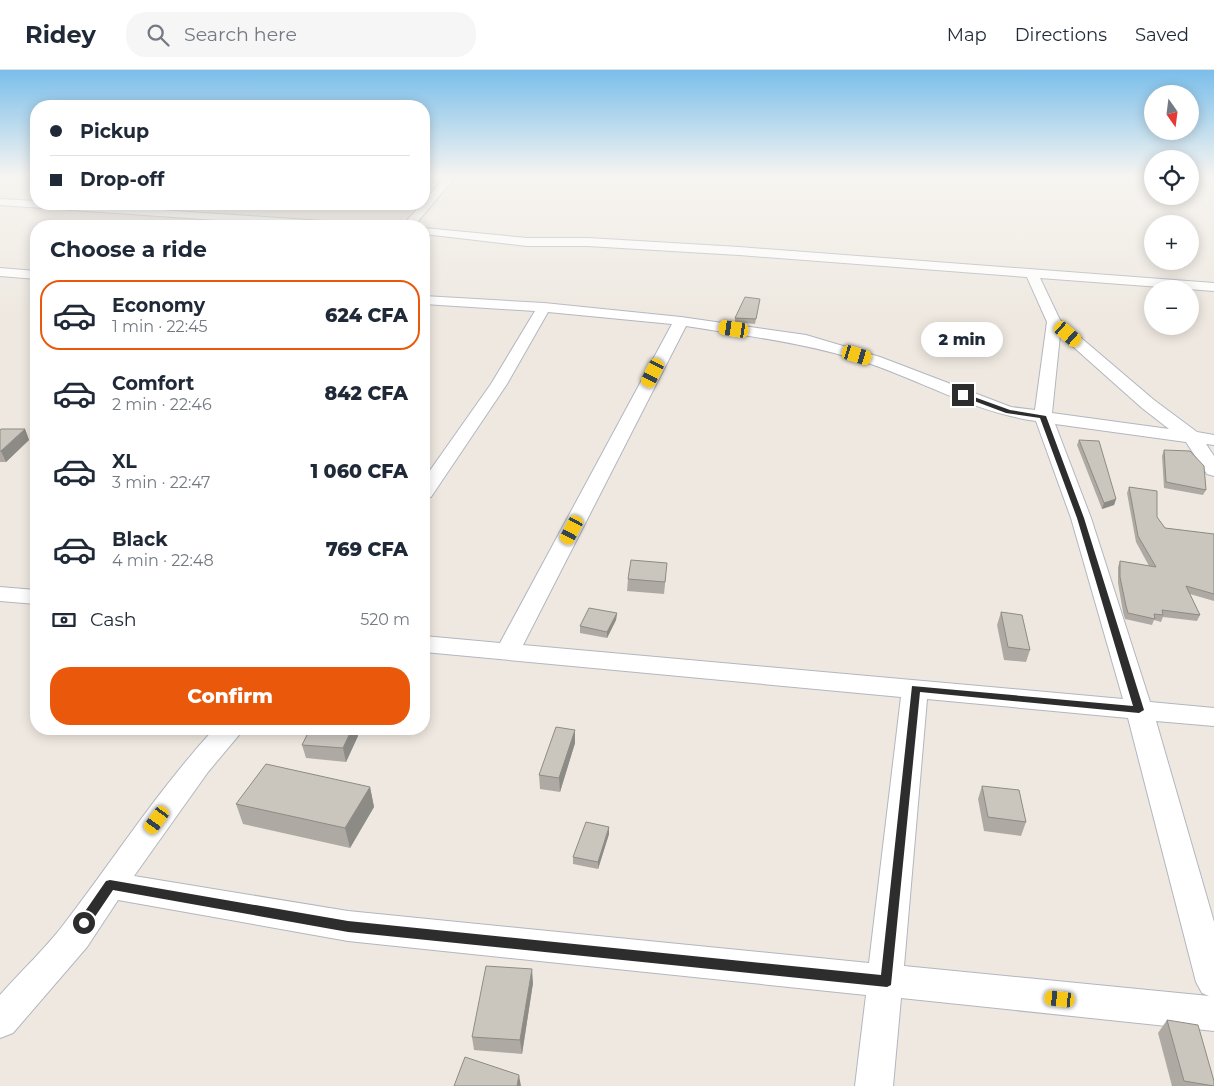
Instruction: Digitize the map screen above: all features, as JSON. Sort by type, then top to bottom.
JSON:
[{"type":"street","points":[[430,233],[527,242],[588,242],[739,251],[1214,287]]},
{"type":"street","points":[[0,272],[30,274]]},
{"type":"street","points":[[1032,274],[1054,322],[1148,404],[1192,437],[1214,470]]},
{"type":"street","points":[[430,300],[544,307],[681,321],[806,340],[874,360],[1008,412],[1214,440]]},
{"type":"street","points":[[430,484],[499,384],[544,307]]},
{"type":"street","points":[[508,651],[681,321]]},
{"type":"street","points":[[1054,322],[1043,416],[1081,518],[1139,710],[1214,982]]},
{"type":"street","points":[[0,594],[30,596]]},
{"type":"street","points":[[430,644],[1214,717]]},
{"type":"street","points":[[874,1086],[887,981],[915,688]]},
{"type":"street","points":[[0,1022],[75,936],[110,884],[198,765],[225,735]]},
{"type":"street","points":[[110,884],[348,926],[1214,1014]]},
{"type":"building","points":[[745,297],[760,299],[756,319],[735,318]]},
{"type":"building","points":[[1,429],[25,429],[0,451]]},
{"type":"building","points":[[1079,440],[1099,441],[1116,499],[1104,503]]},
{"type":"building","points":[[1164,450],[1190,451],[1204,466],[1206,490],[1166,482]]},
{"type":"building","points":[[1129,487],[1157,491],[1157,517],[1165,528],[1214,534],[1214,594],[1186,586],[1200,615],[1162,610],[1163,615],[1154,614],[1155,619],[1128,613],[1120,577],[1120,561],[1156,567],[1138,536]]},
{"type":"building","points":[[631,560],[667,563],[665,582],[628,579]]},
{"type":"building","points":[[589,608],[617,613],[607,632],[580,626]]},
{"type":"building","points":[[1001,612],[1022,615],[1030,650],[1008,647]]},
{"type":"building","points":[[556,727],[575,730],[559,778],[539,775]]},
{"type":"building","points":[[307,735],[349,735],[343,748],[302,745]]},
{"type":"building","points":[[266,764],[370,787],[345,828],[236,804]]},
{"type":"building","points":[[982,786],[1019,790],[1026,822],[988,817]]},
{"type":"building","points":[[586,822],[609,827],[598,862],[573,857]]},
{"type":"building","points":[[486,966],[532,969],[520,1040],[472,1037]]},
{"type":"building","points":[[1167,1020],[1198,1025],[1214,1086],[1184,1081]]},
{"type":"building","points":[[465,1057],[519,1075],[517,1086],[454,1086]]},
{"type":"route","points":[[84,923],[110,884],[348,926],[887,981],[915,688],[1139,710],[1081,518],[1043,416],[1008,412],[963,395]]}]
